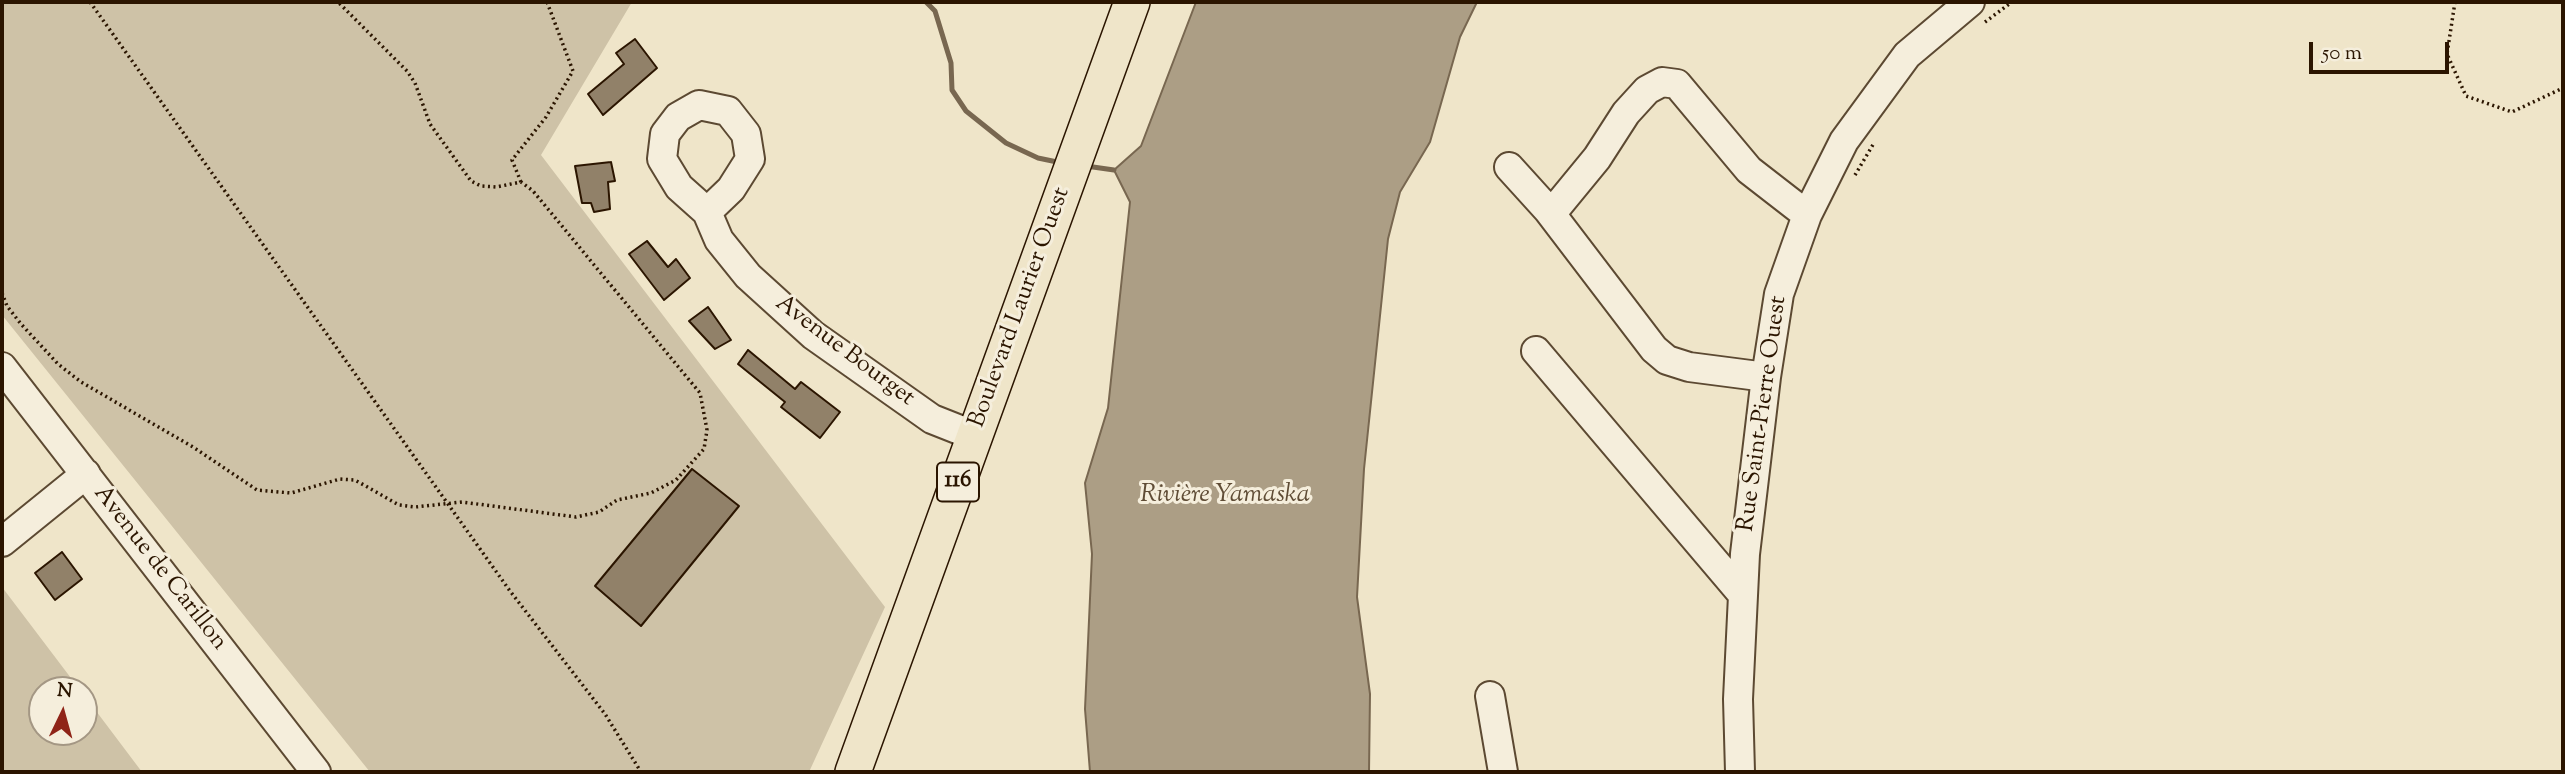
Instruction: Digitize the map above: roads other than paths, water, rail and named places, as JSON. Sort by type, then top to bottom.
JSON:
[{"type":"main road","name":"Boulevard Laurier Ouest","points":[[853,772],[1132,2]]},
{"type":"street","name":"Rue Saint-Pierre Ouest","points":[[1740,772],[1738,699],[1743,595],[1766,377],[1779,294],[1807,215],[1844,141],[1907,55],[1977,12]]},
{"type":"street","points":[[1551,214],[1597,158],[1626,113],[1647,90],[1662,82],[1677,84],[1749,170],[1807,215]]},
{"type":"street","points":[[1509,167],[1551,214],[1654,349],[1667,360],[1689,367],[1766,377]]},
{"type":"street","name":"Avenue Bourget","points":[[707,212],[719,240],[748,276],[813,335],[932,419],[975,436]]},
{"type":"street","name":"Rue Saint-Pierre Ouest","points":[[1536,351],[1743,595]]},
{"type":"street","name":"Avenue de Carillon","points":[[2,367],[316,772]]},
{"type":"street","points":[[2,542],[86,474]]},
{"type":"street","points":[[1490,696],[1503,772]]},
{"type":"water","name":"Rivière Yamaska","points":[[1196,2],[1477,2],[1460,37],[1430,142],[1400,192],[1388,239],[1364,469],[1357,597],[1370,694],[1369,772],[1090,772],[1085,709],[1092,554],[1085,483],[1108,408],[1130,202],[1114,170],[1141,146]]},
{"type":"waterway","points":[[926,2],[935,11],[951,63],[952,90],[966,111],[1006,143],[1038,158],[1062,163]]},
{"type":"waterway","points":[[1086,166],[1114,170]]}]
